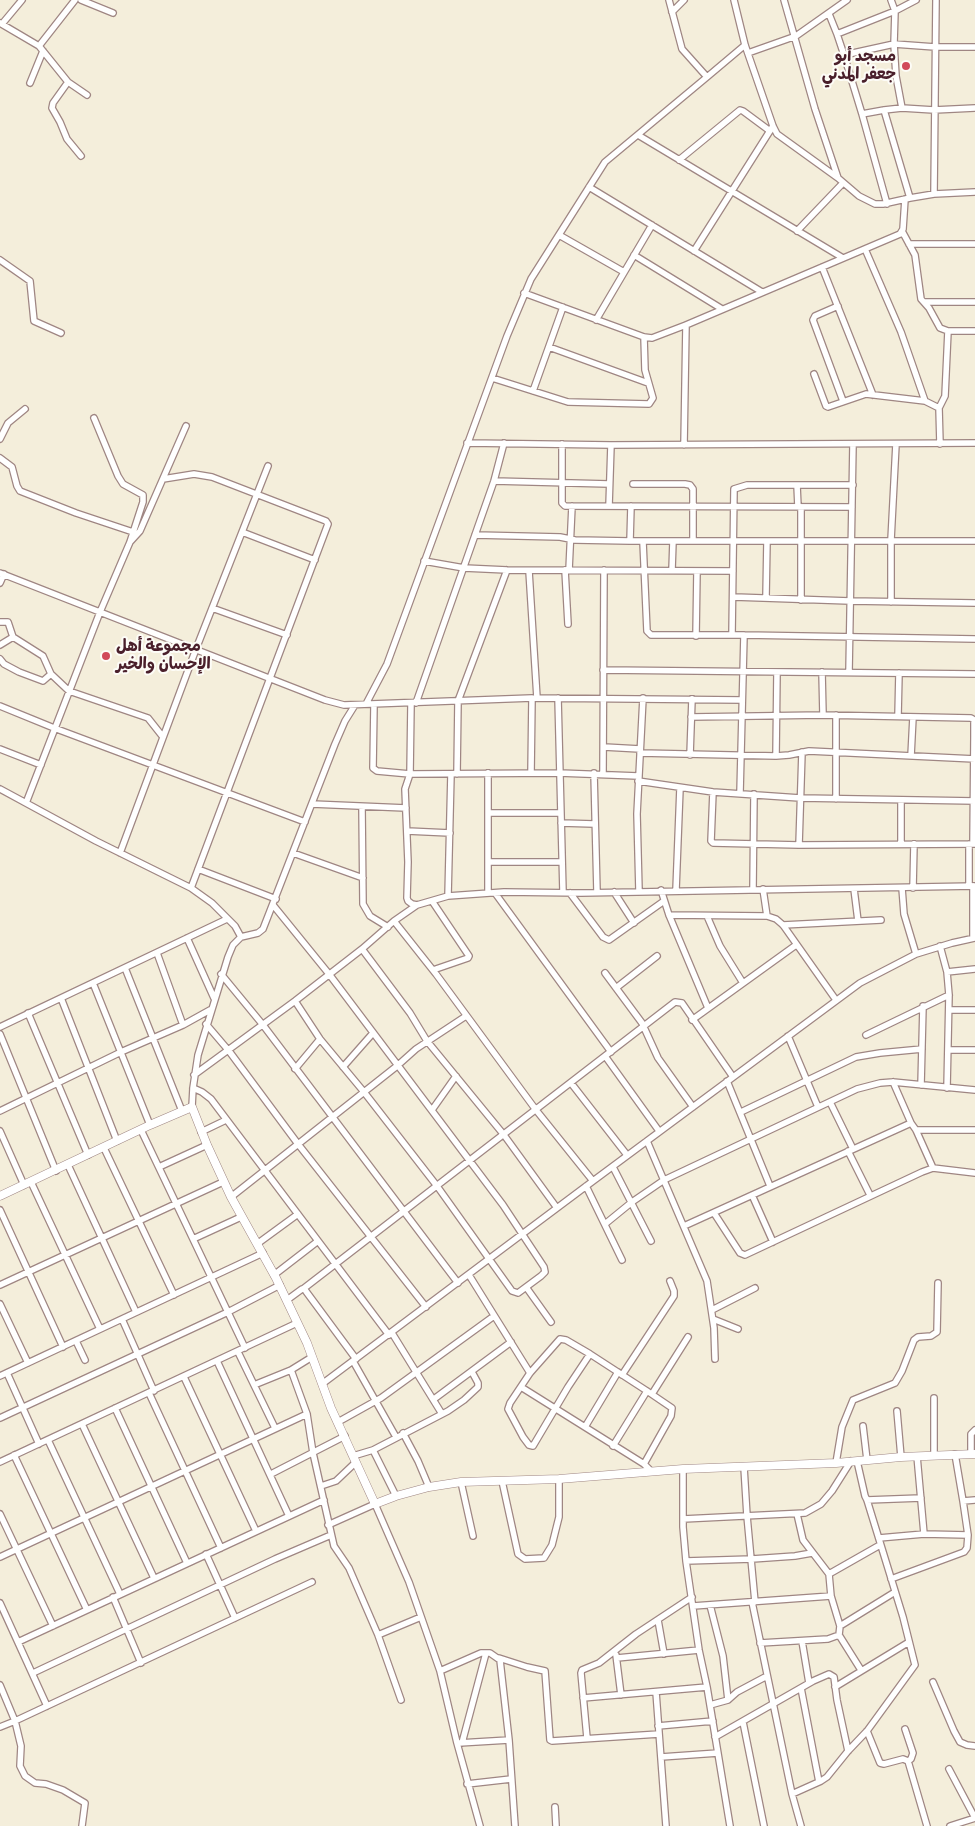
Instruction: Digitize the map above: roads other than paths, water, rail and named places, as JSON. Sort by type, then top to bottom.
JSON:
[{"type":"street","points":[[22,0],[1,24],[41,48],[68,82],[87,95]]},
{"type":"street","points":[[30,83],[41,48],[75,0]]},
{"type":"street","points":[[81,0],[113,13]]},
{"type":"street","points":[[668,0],[682,49],[708,77]]},
{"type":"street","points":[[672,12],[684,0]]},
{"type":"street","points":[[734,0],[745,45],[771,129]]},
{"type":"street","points":[[784,0],[796,36],[815,109],[838,178]]},
{"type":"street","points":[[748,53],[796,36],[847,0]]},
{"type":"street","points":[[891,0],[895,11],[894,44],[896,76],[902,108]]},
{"type":"street","points":[[837,34],[895,11],[916,0]]},
{"type":"street","points":[[934,194],[936,0]]},
{"type":"street","points":[[829,14],[844,55],[887,204]]},
{"type":"street","points":[[844,55],[894,44],[975,47]]},
{"type":"street","points":[[366,704],[387,664],[467,443],[524,294],[538,266],[608,159],[745,45]]},
{"type":"street","points":[[68,82],[53,103],[52,108],[60,122],[66,139],[81,156]]},
{"type":"street","points":[[862,114],[902,108],[934,110],[975,108]]},
{"type":"street","points":[[679,160],[740,110],[743,110],[867,201],[887,204],[907,198],[934,194],[975,192]]},
{"type":"street","points":[[884,110],[907,198],[902,231],[915,255],[920,296],[940,328],[948,331],[975,331]]},
{"type":"street","points":[[694,251],[730,191],[771,129]]},
{"type":"street","points":[[638,135],[843,258]]},
{"type":"street","points":[[797,231],[844,183]]},
{"type":"street","points":[[589,187],[762,292]]},
{"type":"street","points":[[596,320],[652,225]]},
{"type":"street","points":[[524,294],[644,337],[652,338],[865,249],[900,234],[902,231]]},
{"type":"street","points":[[559,235],[624,272]]},
{"type":"street","points":[[909,244],[975,244]]},
{"type":"street","points":[[865,249],[901,332],[925,401]]},
{"type":"street","points":[[634,255],[722,309]]},
{"type":"street","points":[[0,260],[30,281],[34,321],[61,333]]},
{"type":"street","points":[[822,267],[874,395]]},
{"type":"street","points":[[924,302],[975,302]]},
{"type":"street","points":[[838,306],[815,316],[813,320],[843,401]]},
{"type":"street","points":[[533,391],[563,308]]},
{"type":"street","points":[[684,445],[686,325]]},
{"type":"street","points":[[940,444],[939,408],[945,396],[948,331]]},
{"type":"street","points":[[492,378],[575,403],[649,404],[653,398],[645,370],[644,337]]},
{"type":"street","points":[[549,347],[648,384]]},
{"type":"street","points":[[814,374],[827,407],[863,394],[925,401],[939,408]]},
{"type":"street","points":[[0,439],[8,423],[25,410]]},
{"type":"street","points":[[26,803],[100,612],[130,542],[143,502],[143,495],[123,484],[118,476],[94,418]]},
{"type":"street","points":[[130,542],[140,531],[186,426]]},
{"type":"street","points":[[467,443],[611,445],[975,443]]},
{"type":"street","points":[[417,905],[410,903],[406,898],[406,789],[410,774],[413,703],[464,568],[494,481],[504,443]]},
{"type":"street","points":[[562,444],[562,504],[572,506],[852,507]]},
{"type":"street","points":[[849,672],[848,637],[853,444]]},
{"type":"street","points":[[890,602],[896,444]]},
{"type":"street","points":[[609,506],[611,445]]},
{"type":"street","points":[[0,458],[12,467],[20,491],[76,513],[133,532]]},
{"type":"street","points":[[120,853],[196,649],[268,466]]},
{"type":"street","points":[[164,479],[184,475],[204,475],[328,523],[191,888]]},
{"type":"street","points":[[494,481],[609,484]]},
{"type":"street","points":[[633,484],[690,485],[693,506],[693,541]]},
{"type":"street","points":[[797,485],[802,541],[800,600]]},
{"type":"street","points":[[732,635],[734,489],[738,486],[853,485]]},
{"type":"street","points":[[568,624],[567,570],[571,539],[572,506]]},
{"type":"street","points":[[630,542],[631,506]]},
{"type":"street","points":[[242,532],[315,560]]},
{"type":"street","points":[[475,535],[560,537],[630,542],[975,541]]},
{"type":"street","points":[[766,597],[767,541]]},
{"type":"street","points":[[644,542],[648,633],[654,636],[744,635],[975,639]]},
{"type":"street","points":[[672,570],[673,542]]},
{"type":"street","points":[[424,561],[464,568],[529,571],[734,571]]},
{"type":"street","points":[[448,896],[458,701],[507,570]]},
{"type":"street","points":[[603,773],[604,570]]},
{"type":"street","points":[[529,571],[535,698],[530,773]]},
{"type":"street","points":[[696,636],[697,571]]},
{"type":"street","points":[[0,584],[2,574],[325,700],[344,705],[535,698],[742,700]]},
{"type":"street","points":[[734,597],[850,602],[975,603]]},
{"type":"street","points":[[212,608],[287,635]]},
{"type":"street","points":[[0,622],[8,622],[13,637],[43,656],[51,674],[69,691],[148,718],[163,737]]},
{"type":"street","points":[[740,794],[744,635]]},
{"type":"street","points":[[0,645],[13,637]]},
{"type":"street","points":[[0,659],[4,664],[19,672],[43,681],[51,674]]},
{"type":"street","points":[[604,670],[743,673],[975,674]]},
{"type":"street","points":[[776,756],[777,672]]},
{"type":"street","points":[[822,672],[823,715]]},
{"type":"street","points":[[898,716],[899,673]]},
{"type":"street","points":[[558,698],[563,892]]},
{"type":"street","points":[[639,891],[637,848],[638,778],[643,698]]},
{"type":"street","points":[[690,755],[692,699]]},
{"type":"street","points":[[355,705],[341,730],[275,902],[261,932],[241,937],[234,944],[221,974],[198,1055],[194,1075],[192,1107],[201,1132],[231,1197],[287,1300],[408,1582],[440,1671],[460,1743],[467,1784],[480,1826]]},
{"type":"street","points":[[374,705],[373,768],[377,771],[410,774],[603,773],[638,778],[680,788],[713,792],[800,798],[974,801]]},
{"type":"street","points":[[0,706],[305,822]]},
{"type":"street","points":[[836,715],[836,799]]},
{"type":"street","points":[[322,1384],[836,1000],[870,977],[916,954],[974,938],[972,844],[975,759],[974,720],[971,718],[836,715],[692,717]]},
{"type":"street","points":[[911,756],[913,717]]},
{"type":"street","points":[[604,748],[690,755],[776,756],[809,751],[975,759]]},
{"type":"street","points":[[0,750],[41,765]]},
{"type":"street","points":[[799,845],[802,752]]},
{"type":"street","points":[[488,773],[488,862],[491,893],[611,1052]]},
{"type":"street","points":[[594,773],[597,892]]},
{"type":"street","points":[[676,890],[680,788]]},
{"type":"street","points":[[0,790],[191,888],[204,896],[235,926],[241,937]]},
{"type":"street","points":[[713,792],[712,842],[799,845],[972,844]]},
{"type":"street","points":[[754,794],[752,844],[754,888]]},
{"type":"street","points":[[901,800],[901,844]]},
{"type":"street","points":[[312,804],[362,808],[406,808]]},
{"type":"street","points":[[362,808],[363,904],[365,910],[375,919],[388,926]]},
{"type":"street","points":[[488,814],[560,813]]},
{"type":"street","points":[[560,823],[594,824]]},
{"type":"street","points":[[407,831],[450,833]]},
{"type":"street","points":[[913,888],[914,844]]},
{"type":"street","points":[[293,854],[363,878]]},
{"type":"street","points":[[488,862],[562,862]]},
{"type":"street","points":[[198,870],[275,902],[523,1234],[545,1270],[541,1276],[516,1294],[512,1291],[437,1186],[320,1039],[296,1001]]},
{"type":"street","points":[[194,1075],[296,1001],[394,921],[417,905],[448,896],[491,893],[972,886]]},
{"type":"street","points":[[902,888],[904,914],[916,954]]},
{"type":"street","points":[[763,889],[767,916]]},
{"type":"street","points":[[854,889],[858,921]]},
{"type":"street","points":[[661,890],[669,916],[708,1008]]},
{"type":"street","points":[[570,892],[605,939],[611,940],[664,901]]},
{"type":"street","points":[[614,892],[634,923]]},
{"type":"street","points":[[432,901],[469,956],[468,958],[433,970]]},
{"type":"street","points":[[669,916],[767,916],[776,919],[783,925],[836,1000]]},
{"type":"street","points":[[707,916],[720,946],[743,983]]},
{"type":"street","points":[[0,1027],[227,919]]},
{"type":"street","points":[[783,925],[881,920]]},
{"type":"street","points":[[394,921],[433,970],[536,1110],[592,1181]]},
{"type":"street","points":[[187,938],[214,998]]},
{"type":"street","points":[[692,1020],[796,945]]},
{"type":"street","points":[[940,946],[946,972],[950,1010],[947,1088]]},
{"type":"street","points":[[362,949],[404,1005],[427,1041],[504,1135],[557,1208]]},
{"type":"street","points":[[157,953],[183,1025]]},
{"type":"street","points":[[616,988],[657,956]]},
{"type":"street","points":[[125,968],[182,1111]]},
{"type":"street","points":[[946,972],[975,969]]},
{"type":"street","points":[[605,972],[644,1026],[655,1054],[693,1107]]},
{"type":"street","points":[[221,974],[263,1025],[458,1283]]},
{"type":"street","points":[[93,984],[150,1125]]},
{"type":"street","points":[[866,1035],[949,995]]},
{"type":"street","points":[[61,998],[117,1141]]},
{"type":"street","points":[[287,1300],[404,1212],[676,1001],[682,1003],[733,1077]]},
{"type":"street","points":[[921,1085],[924,1006]]},
{"type":"street","points":[[0,1111],[120,1052],[183,1025],[210,1010]]},
{"type":"street","points":[[950,1010],[975,1010]]},
{"type":"street","points":[[28,1013],[88,1155]]},
{"type":"street","points":[[231,1197],[416,1049],[466,1016]]},
{"type":"street","points":[[206,1024],[229,1051],[370,1238],[426,1308]]},
{"type":"street","points":[[343,1067],[373,1033]]},
{"type":"street","points":[[0,1034],[56,1171]]},
{"type":"street","points":[[788,1036],[818,1107]]},
{"type":"street","points":[[295,1069],[320,1039]]},
{"type":"street","points":[[741,1112],[862,1055],[922,1049]]},
{"type":"street","points":[[948,1050],[975,1050]]},
{"type":"street","points":[[605,1056],[660,1131]]},
{"type":"street","points":[[432,1110],[456,1076]]},
{"type":"street","points":[[727,1081],[770,1186]]},
{"type":"street","points":[[893,1082],[933,1168]]},
{"type":"street","points":[[604,1224],[664,1180],[862,1087],[893,1082],[975,1090]]},
{"type":"street","points":[[571,1083],[628,1155]]},
{"type":"street","points":[[193,1088],[211,1099],[264,1171],[391,1334],[418,1372],[442,1414]]},
{"type":"street","points":[[830,1102],[870,1195]]},
{"type":"street","points":[[0,1196],[192,1107]]},
{"type":"street","points":[[201,1132],[226,1120]]},
{"type":"street","points":[[684,1226],[911,1123]]},
{"type":"street","points":[[141,1130],[245,1348]]},
{"type":"street","points":[[916,1130],[975,1130]]},
{"type":"street","points":[[0,1131],[66,1255],[100,1329]]},
{"type":"street","points":[[646,1141],[706,1275],[712,1310],[715,1359]]},
{"type":"street","points":[[159,1167],[207,1145]]},
{"type":"street","points":[[104,1148],[174,1295]]},
{"type":"street","points":[[68,1165],[136,1312]]},
{"type":"street","points":[[613,1167],[651,1241]]},
{"type":"street","points":[[714,1213],[740,1253],[748,1254],[870,1195],[933,1168],[975,1173]]},
{"type":"street","points":[[0,1285],[224,1182]]},
{"type":"street","points":[[586,1186],[622,1260]]},
{"type":"street","points":[[752,1195],[773,1242]]},
{"type":"street","points":[[0,1210],[63,1347]]},
{"type":"street","points":[[257,1244],[298,1214]]},
{"type":"street","points":[[193,1239],[241,1216]]},
{"type":"street","points":[[274,1275],[318,1241]]},
{"type":"street","points":[[0,1376],[263,1253]]},
{"type":"street","points":[[469,1274],[530,1373]]},
{"type":"street","points":[[585,1427],[674,1296],[670,1281]]},
{"type":"street","points":[[836,1463],[842,1427],[854,1400],[895,1383],[902,1371],[914,1340],[918,1337],[931,1336],[937,1332],[938,1283]]},
{"type":"street","points":[[0,1418],[228,1312],[280,1285]]},
{"type":"street","points":[[526,1288],[551,1322]]},
{"type":"street","points":[[712,1310],[755,1288]]},
{"type":"street","points":[[303,1289],[355,1360],[396,1437]]},
{"type":"street","points":[[0,1304],[28,1363]]},
{"type":"street","points":[[338,1422],[377,1401],[494,1316]]},
{"type":"street","points":[[712,1318],[738,1329]]},
{"type":"street","points":[[122,1319],[185,1471],[221,1548]]},
{"type":"street","points":[[0,1462],[297,1323]]},
{"type":"street","points":[[613,1446],[688,1337]]},
{"type":"street","points":[[590,1354],[534,1444],[530,1446],[508,1409],[530,1373],[560,1339],[566,1340],[590,1354],[672,1408],[673,1411],[644,1464]]},
{"type":"street","points":[[76,1341],[85,1360]]},
{"type":"street","points":[[434,1399],[511,1342]]},
{"type":"street","points":[[238,1352],[275,1428]]},
{"type":"street","points":[[254,1386],[291,1370],[312,1357]]},
{"type":"street","points":[[217,1361],[289,1516]]},
{"type":"street","points":[[291,1370],[307,1414],[313,1453],[331,1535],[338,1554],[349,1568],[378,1635],[401,1700]]},
{"type":"street","points":[[321,1486],[336,1481],[355,1459],[442,1414],[476,1390],[478,1383],[472,1372]]},
{"type":"street","points":[[7,1373],[39,1444]]},
{"type":"street","points":[[184,1377],[256,1531]]},
{"type":"street","points":[[522,1387],[644,1464],[651,1472]]},
{"type":"street","points":[[934,1398],[934,1455]]},
{"type":"street","points":[[116,1408],[188,1563]]},
{"type":"street","points":[[897,1411],[901,1456]]},
{"type":"street","points":[[0,1557],[307,1414]]},
{"type":"street","points":[[82,1424],[154,1578]]},
{"type":"street","points":[[863,1426],[868,1460]]},
{"type":"street","points":[[328,1525],[396,1496],[429,1487],[461,1482],[559,1479],[683,1468],[836,1463],[901,1456],[973,1454],[971,1434],[975,1430]]},
{"type":"street","points":[[403,1433],[418,1460],[429,1487]]},
{"type":"street","points":[[270,1474],[344,1436]]},
{"type":"street","points":[[48,1440],[120,1594]]},
{"type":"street","points":[[373,1450],[396,1496]]},
{"type":"street","points":[[891,1579],[958,1556],[967,1548],[968,1535],[955,1454]]},
{"type":"street","points":[[14,1456],[86,1610]]},
{"type":"street","points":[[917,1456],[924,1534]]},
{"type":"street","points":[[792,1794],[828,1777],[848,1751],[867,1731],[915,1667],[910,1642],[868,1500],[854,1461]]},
{"type":"street","points":[[683,1519],[797,1514],[811,1510],[821,1504],[854,1461]]},
{"type":"street","points":[[744,1467],[754,1602],[760,1643],[792,1794],[802,1826]]},
{"type":"street","points":[[683,1468],[683,1519],[686,1561],[699,1650],[716,1737],[730,1826]]},
{"type":"street","points":[[502,1481],[518,1554],[525,1559],[545,1558],[552,1545],[559,1517],[559,1479]]},
{"type":"street","points":[[461,1482],[473,1536]]},
{"type":"street","points":[[868,1500],[921,1498]]},
{"type":"street","points":[[18,1642],[324,1500]]},
{"type":"street","points":[[963,1501],[975,1500]]},
{"type":"street","points":[[0,1514],[53,1626]]},
{"type":"street","points":[[797,1514],[803,1540],[829,1574],[831,1596],[840,1626],[839,1635],[861,1670]]},
{"type":"street","points":[[879,1538],[924,1534],[968,1535]]},
{"type":"street","points":[[33,1673],[275,1559],[331,1535]]},
{"type":"street","points":[[829,1574],[880,1545]]},
{"type":"street","points":[[686,1561],[752,1559],[812,1553]]},
{"type":"street","points":[[206,1554],[235,1618]]},
{"type":"street","points":[[0,1727],[312,1582]]},
{"type":"street","points":[[840,1626],[895,1592]]},
{"type":"street","points":[[693,1606],[831,1596]]},
{"type":"street","points":[[114,1597],[141,1663]]},
{"type":"street","points":[[587,1738],[581,1672],[599,1663],[692,1597]]},
{"type":"street","points":[[0,1603],[48,1706]]},
{"type":"street","points":[[710,1604],[723,1656],[728,1700]]},
{"type":"street","points":[[378,1635],[421,1617]]},
{"type":"street","points":[[658,1620],[664,1654]]},
{"type":"street","points":[[760,1643],[828,1640],[839,1635]]},
{"type":"street","points":[[802,1641],[809,1682]]},
{"type":"street","points":[[835,1687],[910,1642]]},
{"type":"street","points":[[616,1650],[621,1695]]},
{"type":"street","points":[[616,1658],[699,1650]]},
{"type":"street","points":[[440,1671],[477,1654],[486,1653],[527,1667],[545,1670],[551,1741],[659,1734]]},
{"type":"street","points":[[460,1743],[486,1653]]},
{"type":"street","points":[[499,1658],[509,1740],[515,1826]]},
{"type":"street","points":[[716,1737],[809,1682],[829,1674],[834,1677],[848,1751]]},
{"type":"street","points":[[710,1705],[728,1700],[737,1692],[767,1676]]},
{"type":"street","points":[[934,1682],[960,1742],[975,1746]]},
{"type":"street","points":[[0,1684],[15,1721],[21,1746],[20,1766],[25,1776],[35,1783],[46,1784],[63,1790],[84,1802],[82,1826]]},
{"type":"street","points":[[583,1698],[707,1687]]},
{"type":"street","points":[[801,1688],[819,1782]]},
{"type":"street","points":[[656,1692],[666,1826]]},
{"type":"street","points":[[658,1726],[713,1721]]},
{"type":"street","points":[[743,1722],[764,1826]]},
{"type":"street","points":[[905,1729],[913,1753],[908,1761]]},
{"type":"street","points":[[867,1731],[882,1764],[899,1759],[908,1761]]},
{"type":"street","points":[[460,1743],[509,1740]]},
{"type":"street","points":[[661,1758],[718,1753]]},
{"type":"street","points":[[908,1761],[927,1826]]},
{"type":"street","points":[[949,1769],[975,1818],[950,1826]]},
{"type":"street","points":[[467,1784],[511,1779]]},
{"type":"street","points":[[555,1807],[556,1826]]},
{"type":"place","name":"مسجد أبو جعفر المدني","points":[[906,66]]},
{"type":"place","name":"مجموعة أهل الإحسان والخير","points":[[106,656]]}]
